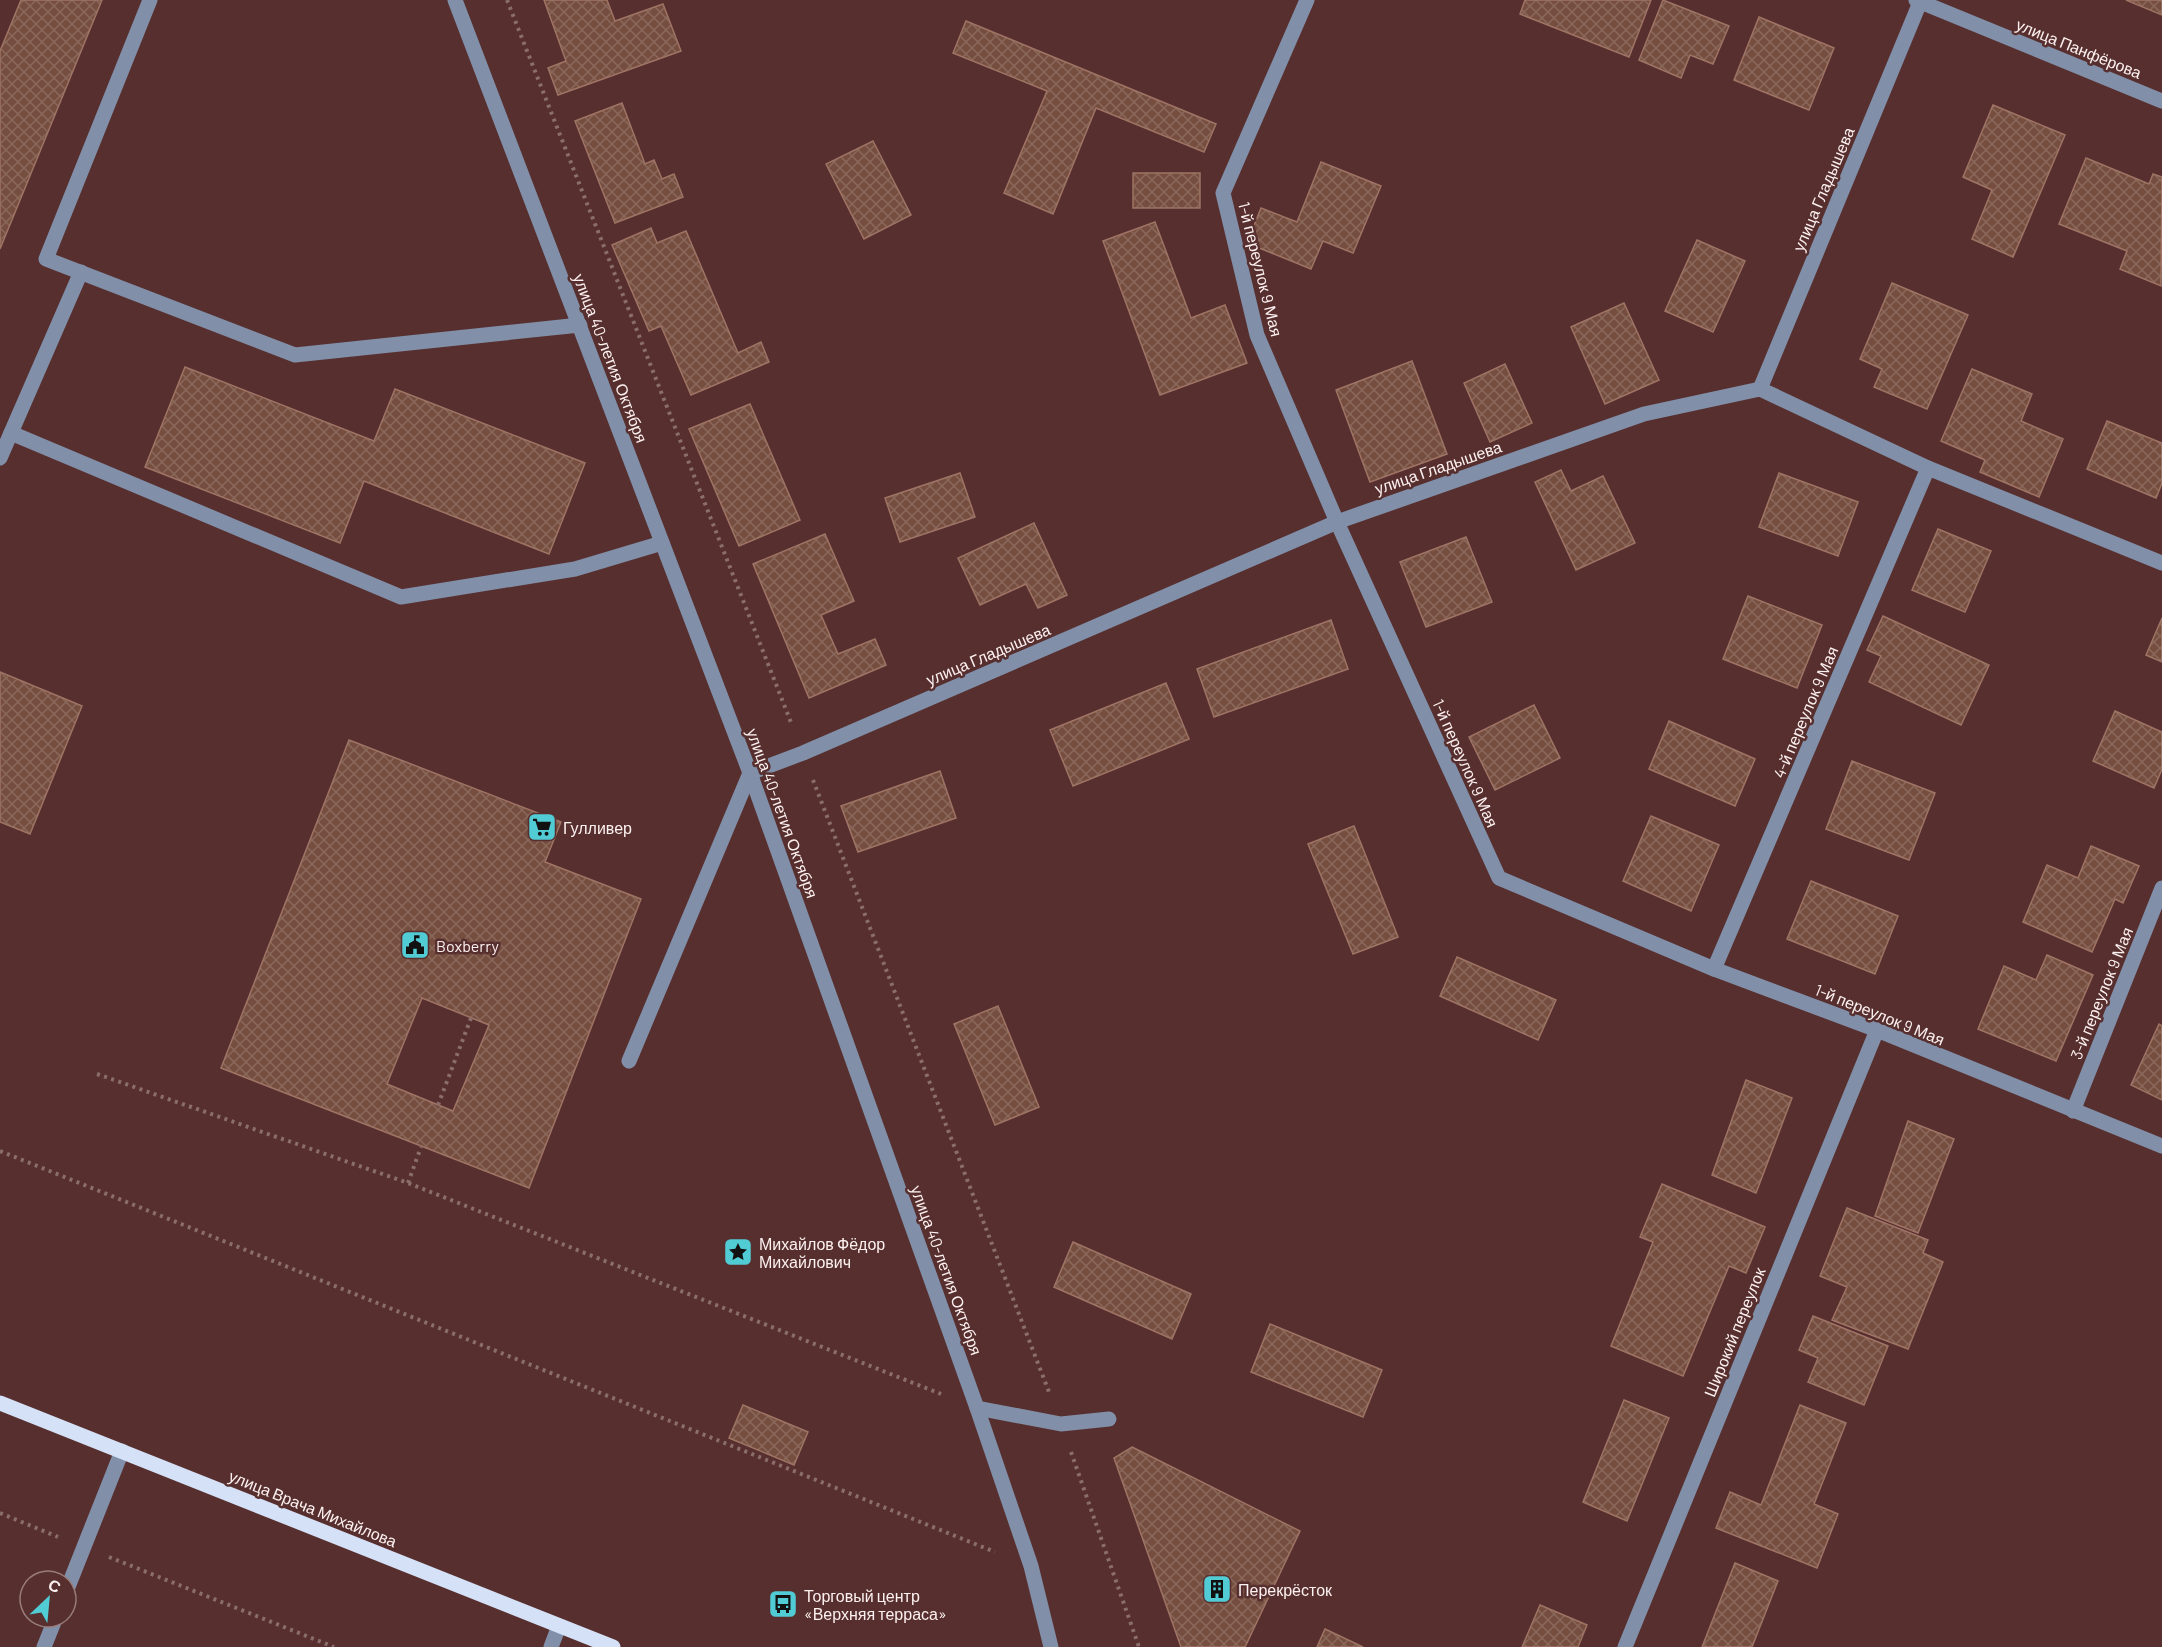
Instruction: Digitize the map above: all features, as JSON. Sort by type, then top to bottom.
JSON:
[{"type":"main road","name":"улица Врача Михайлова","points":[[0,1402],[612,1647]]},
{"type":"street","points":[[150,0],[46,259],[295,355],[580,326]]},
{"type":"street","name":"улица 40-летия Октября","points":[[455,0],[750,773],[1032,1566],[1051,1647]]},
{"type":"street","name":"1-й переулок 9 Мая","points":[[1307,0],[1223,193],[1257,335],[1337,522],[1499,878],[1714,969],[1876,1030],[2162,1146]]},
{"type":"street","name":"улица Гладышева","points":[[750,773],[803,753],[1337,522],[1644,414],[1760,389],[1919,1]]},
{"type":"street","name":"улица Панфёрова","points":[[1919,1],[2162,101]]},
{"type":"street","points":[[0,458],[81,272]]},
{"type":"street","points":[[1760,389],[1928,468],[2162,563]]},
{"type":"street","points":[[11,433],[401,597],[575,569],[662,543]]},
{"type":"street","name":"4-й переулок 9 Мая","points":[[1714,969],[1928,468]]},
{"type":"street","points":[[629,1061],[750,773]]},
{"type":"street","name":"3-й переулок 9 Мая","points":[[2073,1111],[2162,888]]},
{"type":"street","name":"Широкий переулок","points":[[1624,1647],[1876,1030]]},
{"type":"street","points":[[977,1408],[1061,1424],[1109,1419]]},
{"type":"street","points":[[75,1569],[122,1451]]},
{"type":"street","points":[[551,1647],[559,1626]]},
{"type":"street","points":[[44,1647],[51,1629]]},
{"type":"path","points":[[507,0],[803,753],[1061,1424],[1139,1647]]},
{"type":"path","points":[[438,1104],[471,1018]]},
{"type":"path","points":[[97,1074],[408,1184],[977,1408]]},
{"type":"path","points":[[408,1184],[422,1147]]},
{"type":"path","points":[[0,1150],[1032,1566]]},
{"type":"path","points":[[0,1514],[334,1647]]},
{"type":"building","points":[[21,0],[102,0],[0,249],[0,51]]},
{"type":"building","points":[[544,0],[607,0],[615,21],[663,4],[681,51],[558,95],[548,68],[566,61]]},
{"type":"building","points":[[1525,0],[1651,0],[1629,57],[1520,14]]},
{"type":"building","points":[[1663,0],[1729,26],[1713,64],[1690,55],[1681,78],[1639,60]]},
{"type":"building","points":[[2126,0],[2162,0],[2162,15]]},
{"type":"building","points":[[1759,17],[1834,48],[1809,110],[1734,80]]},
{"type":"building","points":[[966,21],[1216,124],[1204,152],[1096,108],[1053,214],[1004,193],[1047,91],[953,53]]},
{"type":"building","points":[[622,103],[645,164],[654,160],[662,179],[674,174],[683,197],[615,223],[575,121]]},
{"type":"building","points":[[1993,105],[2065,135],[2013,257],[1972,239],[1992,190],[1963,177]]},
{"type":"building","points":[[873,141],[911,215],[864,239],[826,164]]},
{"type":"building","points":[[2086,158],[2149,184],[2153,174],[2162,177],[2161,286],[2120,269],[2127,251],[2059,224]]},
{"type":"building","points":[[1321,162],[1381,186],[1353,253],[1323,241],[1311,269],[1247,243],[1261,208],[1297,222]]},
{"type":"building","points":[[1133,173],[1200,173],[1200,208],[1133,208]]},
{"type":"building","points":[[1155,222],[1191,318],[1225,305],[1247,363],[1160,395],[1103,241]]},
{"type":"building","points":[[651,228],[657,243],[686,231],[738,353],[761,342],[769,362],[691,395],[661,326],[649,331],[612,245]]},
{"type":"building","points":[[1697,240],[1745,261],[1713,332],[1665,311]]},
{"type":"building","points":[[1892,283],[1968,315],[1927,409],[1874,387],[1882,369],[1860,359]]},
{"type":"building","points":[[1624,303],[1659,380],[1605,404],[1571,327]]},
{"type":"building","points":[[1412,361],[1447,454],[1370,482],[1336,390]]},
{"type":"building","points":[[1505,364],[1532,423],[1490,442],[1464,383]]},
{"type":"building","points":[[185,367],[374,441],[395,389],[585,463],[549,554],[364,481],[340,543],[145,467]]},
{"type":"building","points":[[1972,369],[2032,394],[2021,421],[2063,439],[2039,497],[1980,472],[1985,460],[1941,441]]},
{"type":"building","points":[[750,404],[800,520],[739,546],[689,429]]},
{"type":"building","points":[[2107,421],[2162,443],[2162,483],[2156,498],[2087,469]]},
{"type":"building","points":[[1561,470],[1571,491],[1603,476],[1635,543],[1576,570],[1535,482]]},
{"type":"building","points":[[960,473],[975,517],[900,542],[885,498]]},
{"type":"building","points":[[1779,473],[1858,502],[1838,556],[1759,527]]},
{"type":"building","points":[[1034,523],[1067,595],[1038,608],[1026,584],[980,605],[958,558]]},
{"type":"building","points":[[1938,529],[1991,551],[1965,612],[1912,590]]},
{"type":"building","points":[[825,534],[854,601],[821,615],[838,654],[875,639],[886,665],[809,698],[753,564]]},
{"type":"building","points":[[1466,537],[1492,602],[1426,627],[1400,562]]},
{"type":"building","points":[[1748,596],[1822,625],[1797,688],[1723,659]]},
{"type":"building","points":[[1883,616],[1989,665],[1961,725],[1869,682],[1881,656],[1867,650]]},
{"type":"building","points":[[2162,618],[2162,662],[2146,655]]},
{"type":"building","points":[[1331,620],[1348,669],[1214,717],[1197,669]]},
{"type":"building","points":[[0,672],[82,706],[30,834],[0,822]]},
{"type":"building","points":[[1166,683],[1189,739],[1073,786],[1050,730]]},
{"type":"building","points":[[1534,705],[1560,758],[1495,790],[1469,737]]},
{"type":"building","points":[[2115,711],[2162,732],[2162,769],[2154,788],[2093,761]]},
{"type":"building","points":[[1669,721],[1755,759],[1735,806],[1649,769]]},
{"type":"building","points":[[349,740],[561,822],[545,862],[641,899],[529,1188],[221,1068]],"holes":[[[422,998],[489,1025],[453,1111],[387,1084]]]},
{"type":"building","points":[[1852,761],[1935,793],[1909,860],[1826,829]]},
{"type":"building","points":[[940,771],[956,818],[858,852],[841,806]]},
{"type":"building","points":[[1651,816],[1719,845],[1691,911],[1623,881]]},
{"type":"building","points":[[1354,826],[1398,937],[1353,954],[1308,844]]},
{"type":"building","points":[[2091,846],[2139,866],[2123,903],[2115,899],[2092,952],[2023,922],[2047,865],[2078,878]]},
{"type":"building","points":[[1811,881],[1898,916],[1875,974],[1787,939]]},
{"type":"building","points":[[2047,955],[2093,975],[2056,1061],[1978,1029],[2004,966],[2036,980]]},
{"type":"building","points":[[1457,957],[1556,1000],[1538,1040],[1440,996]]},
{"type":"building","points":[[998,1006],[1039,1107],[995,1125],[954,1024]]},
{"type":"building","points":[[2159,1024],[2162,1026],[2162,1100],[2131,1085]]},
{"type":"building","points":[[1746,1080],[1792,1098],[1756,1193],[1712,1175]]},
{"type":"building","points":[[1908,1121],[1954,1139],[1918,1233],[1875,1216]]},
{"type":"building","points":[[1662,1184],[1765,1227],[1746,1273],[1729,1266],[1683,1376],[1611,1346],[1653,1242],[1640,1237]]},
{"type":"building","points":[[1847,1208],[1928,1240],[1923,1253],[1943,1262],[1908,1349],[1832,1320],[1847,1287],[1820,1276]]},
{"type":"building","points":[[1073,1242],[1191,1294],[1172,1339],[1054,1287]]},
{"type":"building","points":[[1813,1316],[1888,1346],[1864,1405],[1808,1382],[1818,1358],[1799,1350]]},
{"type":"building","points":[[1270,1324],[1382,1370],[1363,1417],[1251,1372]]},
{"type":"building","points":[[1624,1400],[1669,1418],[1627,1521],[1583,1502]]},
{"type":"building","points":[[743,1405],[808,1432],[794,1465],[729,1438]]},
{"type":"building","points":[[1800,1405],[1846,1423],[1814,1504],[1838,1514],[1817,1568],[1716,1528],[1730,1492],[1761,1505]]},
{"type":"building","name":"Перекрёсток","points":[[1132,1447],[1300,1531],[1245,1647],[1181,1647],[1114,1458]]},
{"type":"building","points":[[1735,1563],[1778,1581],[1752,1647],[1702,1647]]},
{"type":"building","points":[[1540,1605],[1587,1625],[1578,1647],[1522,1647]]},
{"type":"building","points":[[1325,1629],[1363,1647],[1317,1647]]},
{"type":"place","name":"Гулливер","points":[[542,827]]},
{"type":"place","name":"Boxberry","points":[[415,945]]},
{"type":"place","name":"Михайлов Фёдор Михайлович","points":[[738,1252]]},
{"type":"place","name":"Перекрёсток","points":[[1217,1589]]},
{"type":"place","name":"Торговый центр «Верхняя терраса»","points":[[783,1604]]}]
